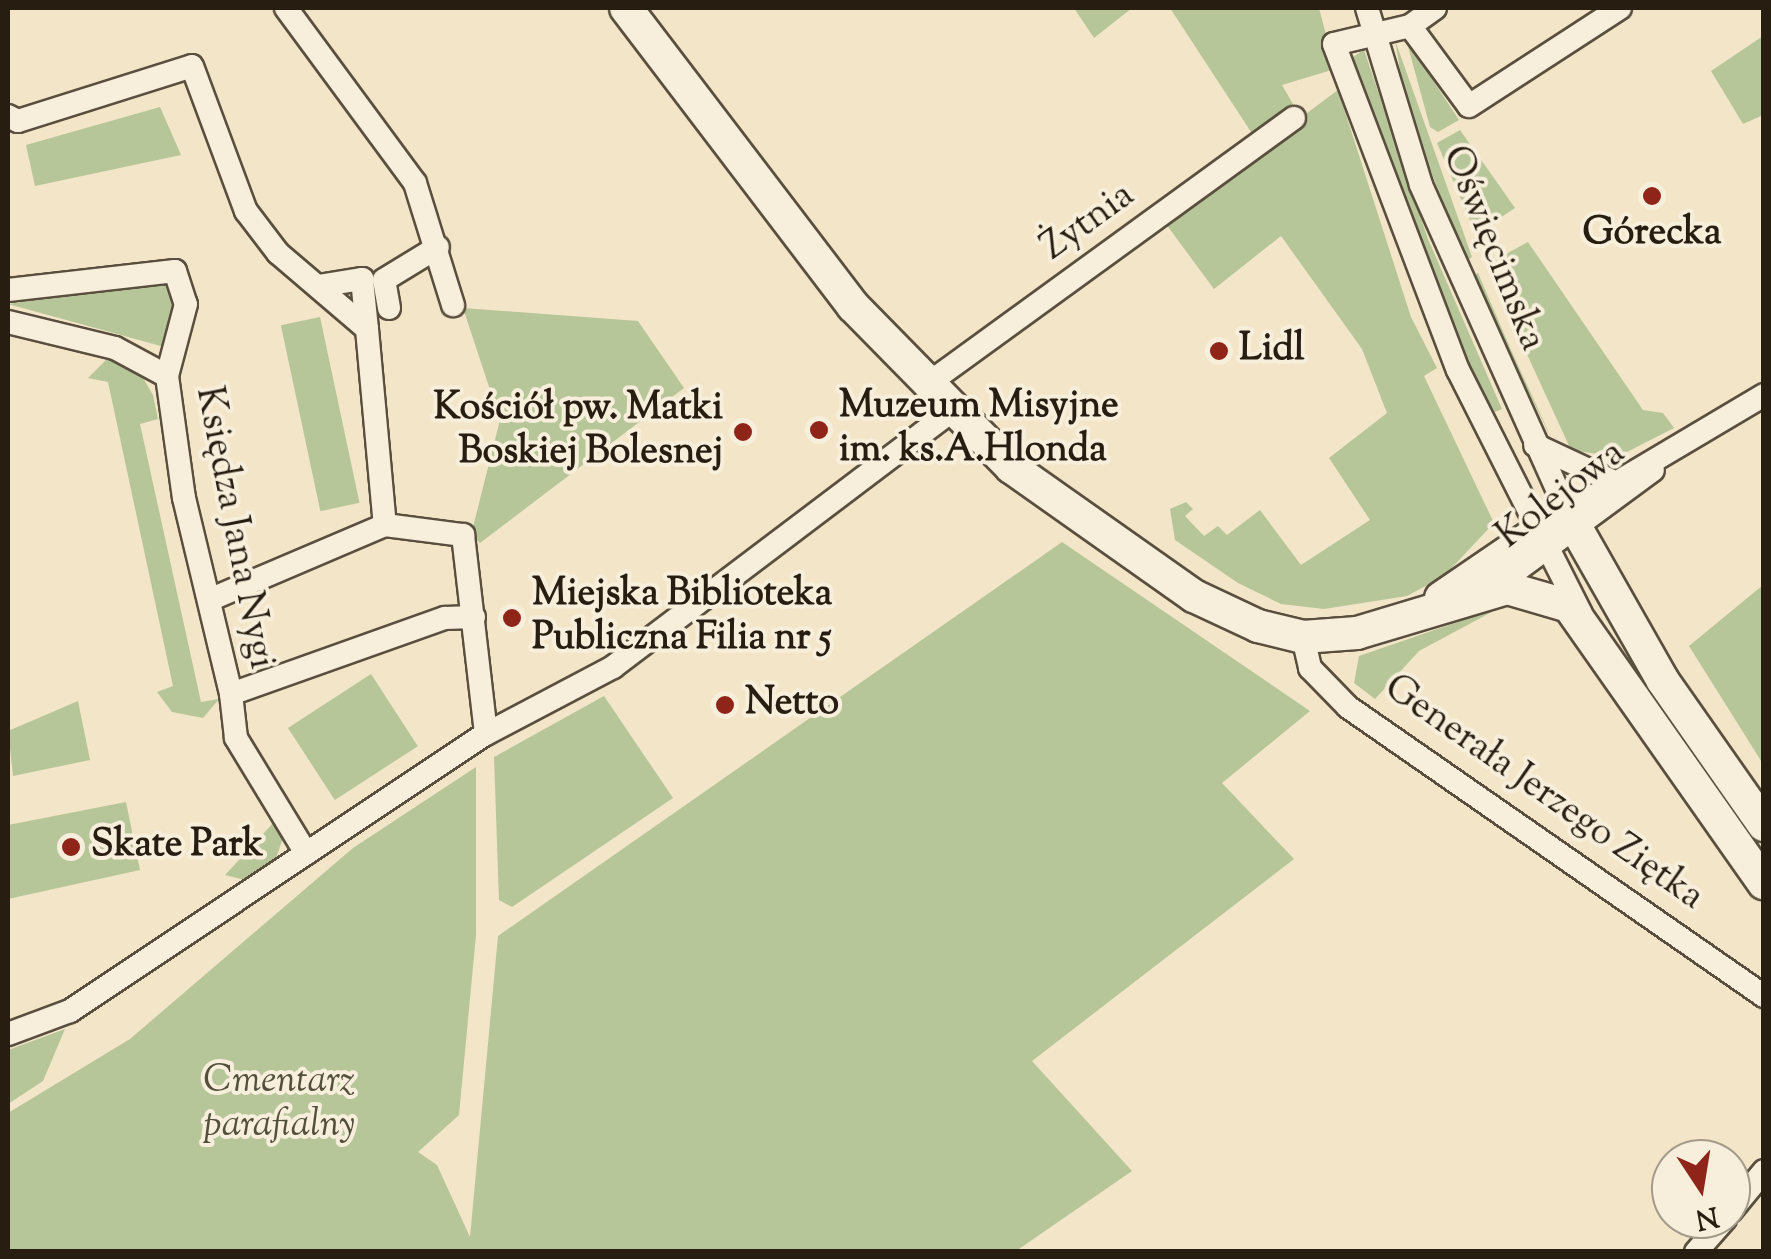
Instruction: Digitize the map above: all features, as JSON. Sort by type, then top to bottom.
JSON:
[{"type":"main road","name":"Generała Jerzego Ziętka","points":[[626,8],[853,306],[950,412],[1083,521],[1194,596],[1303,637],[1419,618]]},
{"type":"main road","points":[[1419,618],[1571,522]]},
{"type":"main road","name":"Oświęcimska","points":[[1571,522],[1764,825]]},
{"type":"main road","points":[[1419,618],[1507,588]]},
{"type":"main road","name":"Oświęcimska","points":[[1507,588],[1552,597],[1584,620],[1764,883]]},
{"type":"street","points":[[286,8],[415,183],[453,304]]},
{"type":"street","name":"Oświęcimska","points":[[1368,8],[1420,185],[1531,443],[1571,522]]},
{"type":"street","points":[[1375,34],[1410,26],[1435,8]]},
{"type":"street","points":[[1410,26],[1469,106],[1620,8]]},
{"type":"street","name":"Oświęcimska","points":[[1375,34],[1334,44],[1458,370],[1584,620]]},
{"type":"street","points":[[8,116],[18,121],[192,66],[246,211],[318,286],[367,328]]},
{"type":"street","name":"Żytnia","points":[[926,386],[1294,118]]},
{"type":"street","points":[[389,308],[384,280],[438,247]]},
{"type":"street","name":"Księdza Jana Nygi","points":[[8,290],[175,271],[186,304],[166,376],[231,694],[236,738],[306,852]]},
{"type":"street","points":[[318,286],[362,279],[385,525]]},
{"type":"street","name":"Księdza Jana Nygi","points":[[8,322],[72,342],[115,348],[166,376]]},
{"type":"street","name":"Kolejowa","points":[[1571,522],[1764,395]]},
{"type":"street","points":[[8,1034],[70,1010],[486,734],[612,667],[950,412]]},
{"type":"street","points":[[1531,443],[1612,481]]},
{"type":"street","name":"Kolejowa","points":[[1571,522],[1612,481],[1662,461]]},
{"type":"street","points":[[209,600],[385,525],[463,535],[486,734]]},
{"type":"street","name":"Kolejowa","points":[[1507,588],[1543,540]]},
{"type":"street","name":"Księdza Jana Nygi","points":[[231,694],[445,618],[474,617]]},
{"type":"street","name":"Generała Jerzego Ziętka","points":[[1303,637],[1310,668],[1348,707],[1764,996]]},
{"type":"green space","points":[[1074,8],[1132,8],[1094,38]]},
{"type":"green space","points":[[1170,8],[1319,8],[1335,69],[1282,85],[1293,104],[1253,135]]},
{"type":"green space","points":[[1763,36],[1763,115],[1743,124],[1711,71]]},
{"type":"green space","points":[[1406,39],[1459,120],[1438,132],[1430,127]]},
{"type":"green space","points":[[1395,40],[1472,257],[1465,262],[1406,105]]},
{"type":"green space","points":[[1364,50],[1428,239],[1502,409],[1495,412],[1470,370],[1375,127],[1353,57]]},
{"type":"green space","points":[[1338,90],[1411,317],[1437,368],[1424,376],[1494,523],[1444,576],[1407,596],[1324,609],[1281,604],[1238,583],[1175,540],[1170,509],[1186,502],[1193,509],[1185,516],[1204,536],[1218,526],[1227,535],[1260,510],[1301,565],[1370,520],[1329,458],[1387,413],[1362,349],[1281,236],[1214,289],[1163,220]]},
{"type":"green space","points":[[160,107],[181,155],[35,186],[26,145]]},
{"type":"green space","points":[[1460,130],[1515,208],[1476,234],[1437,143]]},
{"type":"green space","points":[[1528,242],[1643,410],[1663,413],[1674,428],[1617,457],[1571,450],[1486,265]]},
{"type":"green space","points":[[1478,273],[1511,350],[1555,446],[1472,276]]},
{"type":"green space","points":[[157,281],[170,285],[175,303],[168,348],[8,304]]},
{"type":"green space","points":[[463,308],[638,321],[684,388],[480,543],[471,535],[500,420]]},
{"type":"green space","points":[[320,317],[360,503],[320,511],[281,325]]},
{"type":"green space","points":[[109,357],[136,366],[153,395],[158,419],[140,424],[201,702],[219,699],[203,718],[172,712],[157,692],[173,686],[108,382],[88,378]]},
{"type":"green space","name":"Cmentarz parafialny","points":[[1062,542],[1310,711],[1222,783],[1294,859],[1032,1061],[1132,1171],[1016,1251],[8,1251],[8,1113],[130,1039],[353,848],[476,767],[476,935],[459,1115],[418,1152],[437,1165],[470,1237],[498,936]]},
{"type":"green space","points":[[1763,585],[1763,764],[1689,646]]},
{"type":"green space","points":[[1501,607],[1419,651],[1375,699],[1354,683],[1359,656]]},
{"type":"green space","points":[[371,674],[418,746],[335,800],[288,728]]},
{"type":"green space","points":[[604,696],[673,798],[512,907],[499,900],[494,757]]},
{"type":"green space","points":[[78,701],[90,760],[13,776],[8,731]]},
{"type":"green space","name":"Skate Park","points":[[126,802],[140,870],[8,899],[8,825]]},
{"type":"green space","points":[[274,822],[283,838],[276,858],[245,880],[225,875]]},
{"type":"green space","points":[[65,1029],[43,1081],[8,1104],[8,1050]]},
{"type":"place","name":"Górecka","points":[[1652,196]]},
{"type":"place","name":"Lidl","points":[[1219,351]]},
{"type":"place","name":"Muzeum Misyjne im. ks.A.Hlonda","points":[[819,430]]},
{"type":"place","name":"Kościół pw. Matki Boskiej Bolesnej","points":[[743,432]]},
{"type":"place","name":"Miejska Biblioteka Publiczna Filia nr 5","points":[[512,618]]},
{"type":"place","name":"Netto","points":[[725,705]]},
{"type":"place","name":"Skate Park","points":[[71,847]]}]
